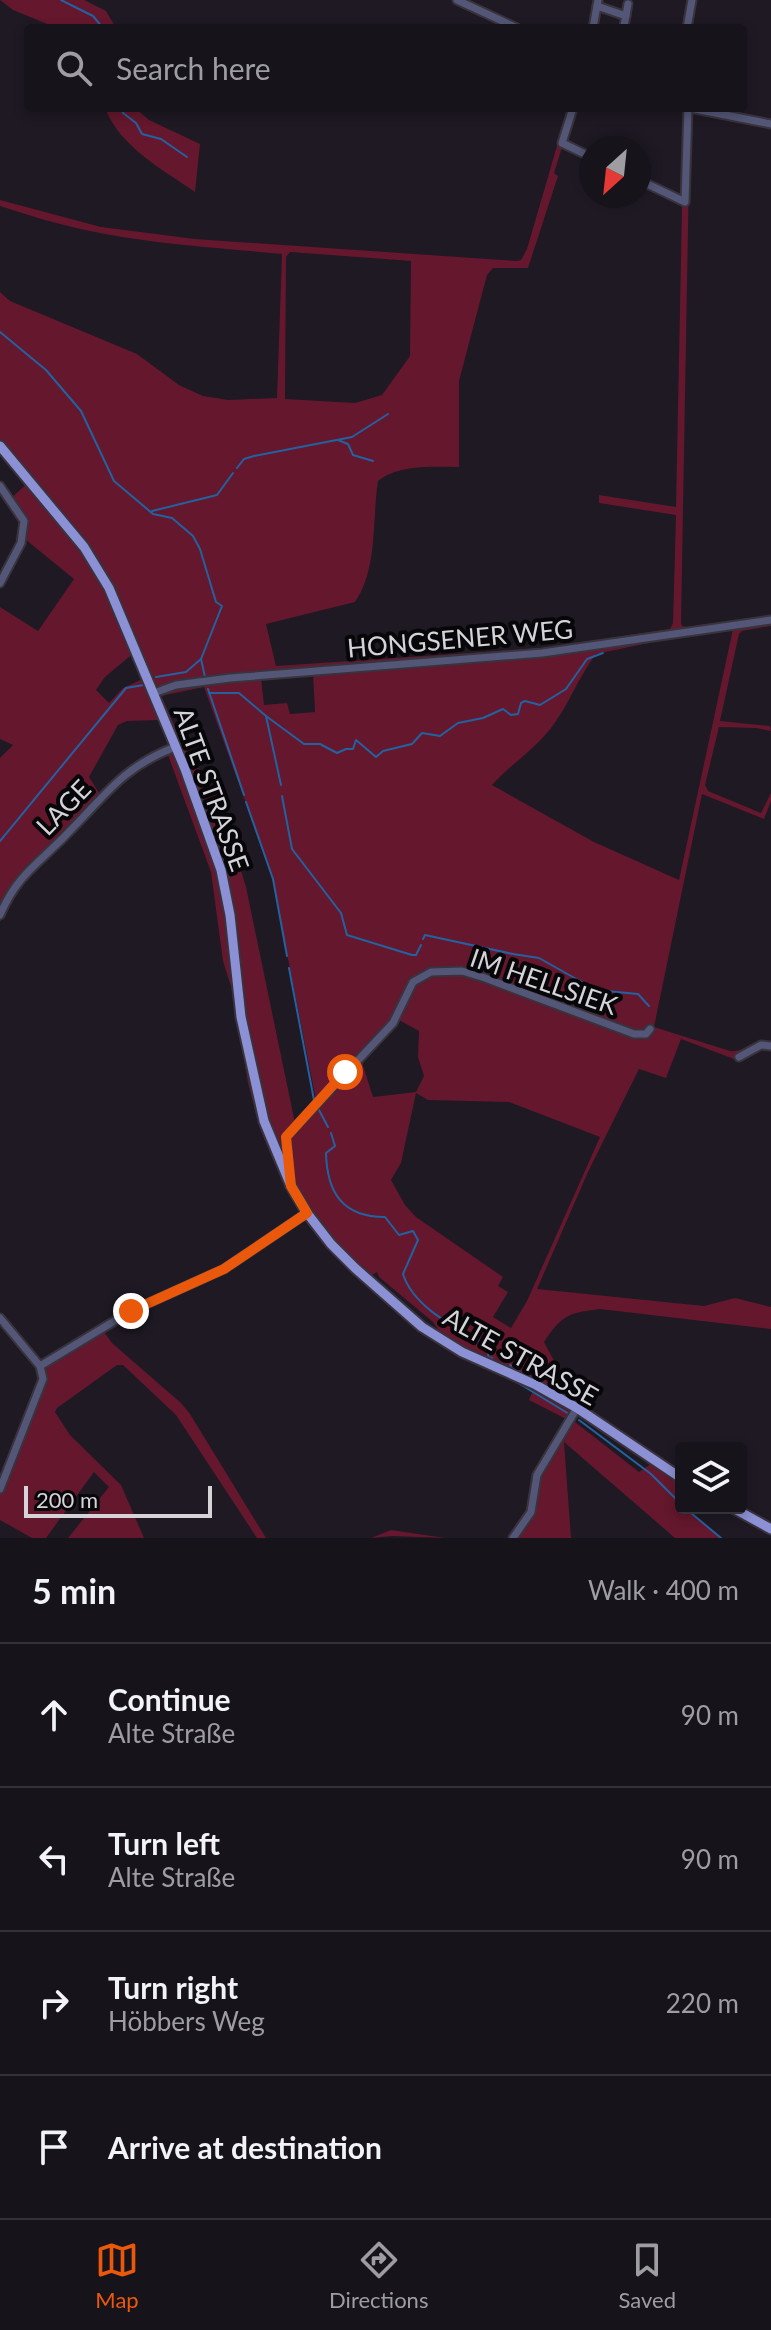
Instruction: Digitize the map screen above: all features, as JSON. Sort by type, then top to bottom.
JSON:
[{"type":"main road","name":"ALTE STRASSE","points":[[0,446],[84,547],[109,588],[154,693],[221,870],[230,915],[241,1017],[264,1121],[291,1186],[307,1213],[355,1268],[422,1327],[462,1352],[536,1385],[577,1408],[675,1474]]},
{"type":"main road","points":[[744,1514],[771,1529]]},
{"type":"street","points":[[457,0],[508,24]]},
{"type":"street","points":[[688,24],[692,0]]},
{"type":"street","points":[[594,24],[597,3],[626,16]]},
{"type":"street","points":[[624,24],[628,4]]},
{"type":"street","points":[[572,112],[562,143],[579,151]]},
{"type":"street","points":[[651,186],[685,202],[689,112]]},
{"type":"street","points":[[710,112],[771,124]]},
{"type":"street","points":[[0,486],[24,521],[21,543],[0,583]]},
{"type":"street","name":"HONGSENER WEG","points":[[154,693],[176,685],[230,678],[542,653],[771,620]]},
{"type":"street","name":"LAGE","points":[[0,915],[20,878],[66,836],[113,783],[175,747]]},
{"type":"street","name":"IM HELLSIEK","points":[[366,1051],[393,1023],[413,982],[431,972],[446,970],[485,978],[634,1034],[646,1034],[650,1029]]},
{"type":"street","points":[[739,1057],[761,1045],[771,1046]]},
{"type":"street","name":"ALTE STRASSE","points":[[291,1186],[286,1137],[366,1051]]},
{"type":"street","points":[[40,1366],[131,1311],[224,1269],[307,1213]]},
{"type":"street","points":[[0,1318],[40,1366],[43,1379],[0,1489]]},
{"type":"street","points":[[513,1538],[531,1512],[537,1475],[577,1408]]},
{"type":"shaded area","points":[[0,0],[84,0],[106,11],[114,24],[47,24],[13,10]]},
{"type":"shaded area","points":[[107,112],[140,112],[149,120],[200,144],[195,192],[132,146]]},
{"type":"shaded area","points":[[567,112],[573,112],[554,173],[558,176],[528,268],[493,268],[487,275],[459,381],[459,467],[406,469],[378,481],[371,559],[355,602],[266,624],[276,666],[543,648],[670,629],[673,623],[676,515],[599,503],[599,495],[676,507],[684,112],[736,112],[771,119],[771,129],[700,115],[690,117],[681,623],[687,627],[771,615],[771,626],[739,634],[720,721],[770,726],[771,731],[719,727],[705,785],[708,791],[761,813],[771,793],[771,801],[764,819],[702,794],[654,1027],[730,1051],[763,1042],[761,1047],[741,1059],[734,1059],[681,1039],[666,1078],[639,1069],[588,1172],[537,1289],[704,1306],[735,1298],[771,1307],[771,1329],[600,1309],[573,1314],[561,1321],[544,1342],[576,1402],[496,1370],[441,1334],[433,1322],[377,1272],[369,1277],[310,1211],[279,1155],[275,1165],[259,1126],[248,1083],[232,990],[223,961],[211,872],[168,755],[125,777],[68,839],[23,880],[0,922],[0,758],[13,745],[0,739],[0,607],[38,631],[74,579],[20,535],[21,521],[9,500],[32,479],[0,444],[0,292],[10,301],[137,354],[179,385],[203,396],[228,400],[277,398],[282,254],[115,236],[0,206],[0,200],[101,227],[195,239],[521,260],[527,249]],"holes":[[[290,252],[411,261],[410,356],[382,395],[355,403],[285,399],[286,257]],[[733,629],[679,880],[594,842],[492,785],[547,733],[596,654]],[[135,652],[145,678],[123,688],[109,703],[96,690],[105,677]],[[313,673],[315,712],[290,714],[287,703],[264,705],[261,678]],[[204,687],[271,873],[316,1100],[295,1123],[246,887],[228,828],[228,815],[185,748],[161,696]],[[159,720],[169,747],[141,761],[99,793],[89,777],[118,725],[127,721]],[[397,1019],[419,1031],[418,1057],[424,1076],[416,1092],[373,1097],[361,1059]],[[416,1093],[428,1100],[509,1102],[600,1137],[527,1301],[511,1328],[493,1317],[508,1292],[498,1286],[503,1277],[416,1217],[405,1205],[391,1180],[401,1163]]]},
{"type":"shaded area","points":[[301,1213],[305,1220],[233,1268],[132,1315],[104,1332],[112,1343],[190,1414],[266,1538],[257,1538],[176,1415],[123,1365],[117,1365],[55,1412],[70,1435],[121,1485],[144,1538],[68,1538],[109,1487],[94,1472],[46,1538],[32,1538],[0,1520],[0,1479],[39,1382],[39,1370],[105,1321],[240,1256]]},
{"type":"shaded area","points":[[534,1388],[573,1411],[568,1420],[529,1400]]},
{"type":"shaded area","points":[[575,1422],[639,1472],[651,1464],[675,1478],[675,1514],[693,1514],[720,1538],[675,1538],[564,1442],[571,1538],[516,1538],[535,1508],[542,1473]]},
{"type":"shaded area","points":[[391,1530],[445,1538],[371,1538]]},
{"type":"waterway","points":[[61,0],[93,16],[100,24]]},
{"type":"waterway","points":[[123,112],[136,123],[142,134],[161,139],[187,157]]},
{"type":"waterway","points":[[0,332],[46,370],[81,411],[114,481],[153,514],[172,518],[193,536],[216,602],[222,606],[201,659],[205,677]]},
{"type":"waterway","points":[[237,468],[244,459],[254,456],[352,437],[388,414]]},
{"type":"waterway","points":[[338,440],[348,444],[353,455],[373,461]]},
{"type":"waterway","points":[[152,511],[217,495],[233,473]]},
{"type":"waterway","points":[[266,716],[304,744],[320,744],[337,753],[353,749],[356,740],[376,757],[383,751],[412,744],[422,733],[440,736],[458,723],[483,718],[503,709],[511,715],[518,714],[521,703],[525,701],[540,705],[566,689],[587,659],[603,653]]},
{"type":"waterway","points":[[156,677],[186,672],[201,659]]},
{"type":"waterway","points":[[0,841],[126,688],[144,685]]},
{"type":"waterway","points":[[208,689],[244,795]]},
{"type":"waterway","points":[[209,693],[239,693],[266,716],[281,785]]},
{"type":"waterway","points":[[282,796],[292,849],[341,913],[347,935],[412,955],[416,955],[421,945]]},
{"type":"waterway","points":[[246,802],[273,879],[287,956]]},
{"type":"waterway","points":[[423,939],[425,935],[539,958],[596,990],[638,994],[649,1006]]},
{"type":"waterway","points":[[289,968],[314,1100]]},
{"type":"waterway","points":[[319,1110],[328,1127]]},
{"type":"waterway","points":[[331,1133],[335,1146],[326,1153],[327,1167],[340,1200],[358,1212],[385,1217],[399,1235],[413,1231],[418,1240],[403,1274],[409,1286],[427,1308],[489,1347],[488,1357],[492,1358]]},
{"type":"waterway","points":[[510,1365],[519,1370]]},
{"type":"waterway","points":[[515,1381],[569,1414]]},
{"type":"waterway","points":[[579,1420],[651,1474],[675,1498]]},
{"type":"waterway","points":[[692,1514],[721,1538]]},
{"type":"route","points":[[131,1311],[224,1269],[307,1213],[291,1186],[286,1137],[345,1072]]}]
